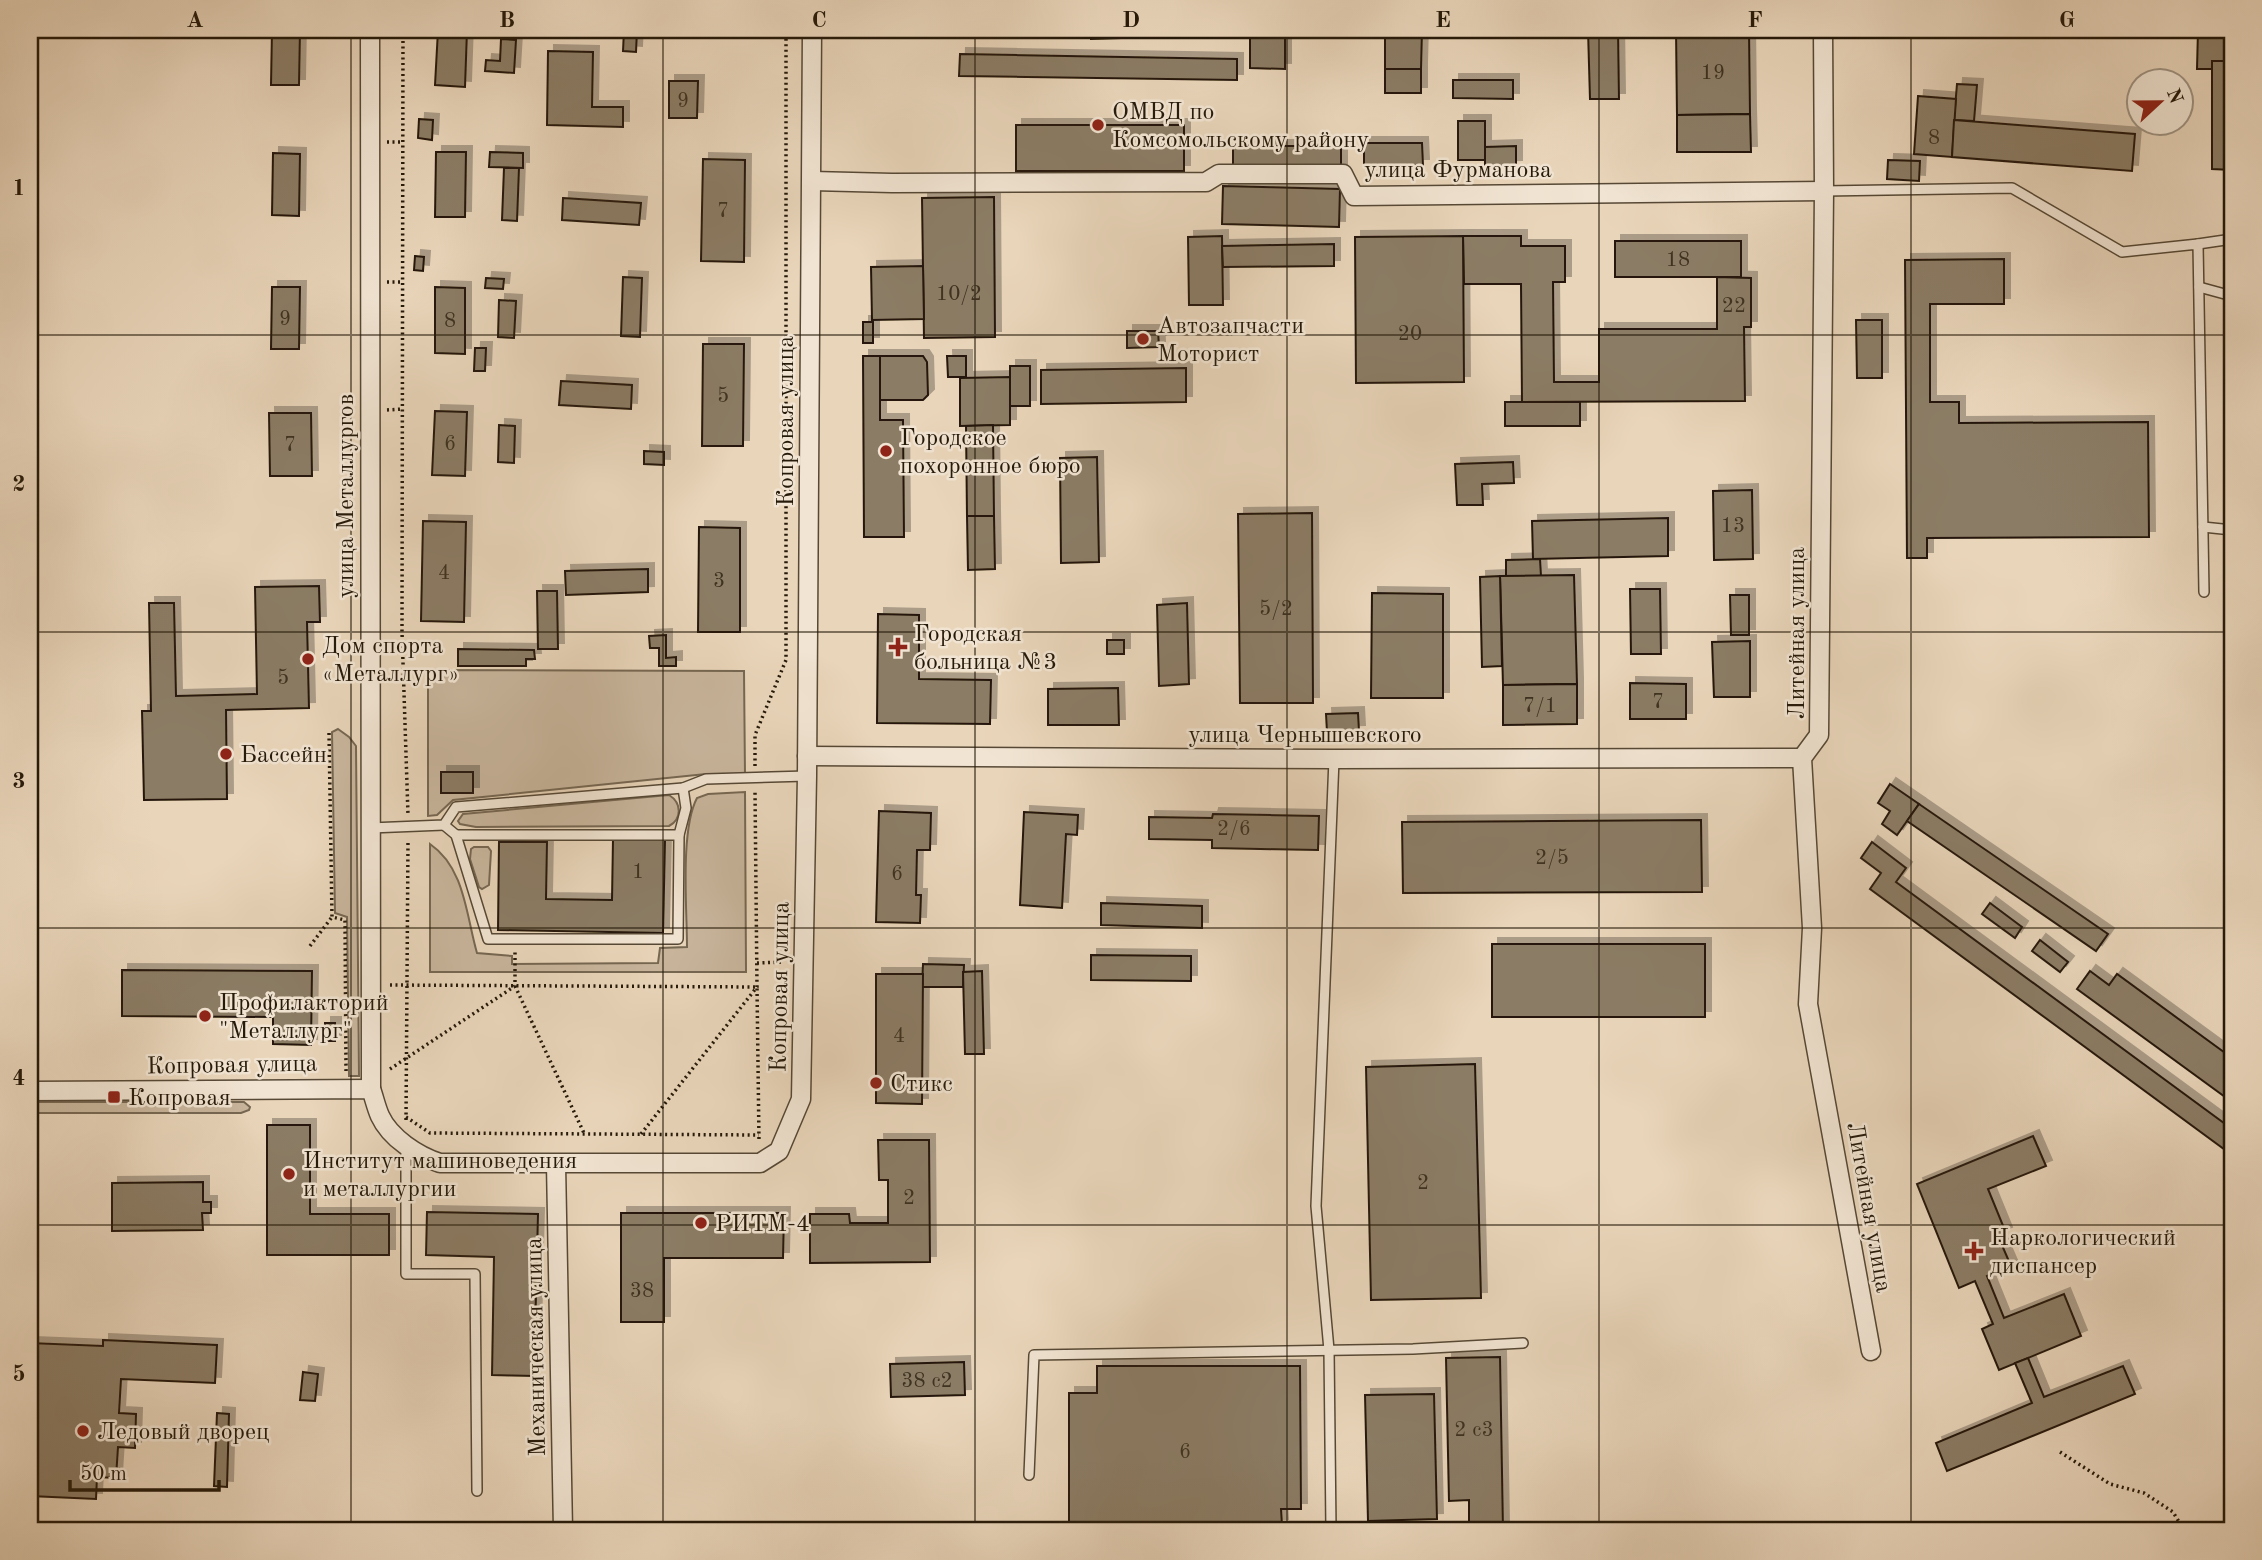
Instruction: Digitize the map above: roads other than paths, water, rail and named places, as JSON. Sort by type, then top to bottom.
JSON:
[{"type":"street","name":"улица Металлургов","points":[[370,30],[371,1085]]},
{"type":"street","name":"Копровая улица","points":[[556,1164],[760,1163],[779,1151],[801,1099],[807,776],[812,30]]},
{"type":"street","name":"Литейная улица","points":[[1823,30],[1819,736],[1802,758],[1812,928],[1808,1004],[1871,1351]]},
{"type":"street","name":"улица Фурманова","points":[[812,181],[1206,182],[1219,174],[1343,174],[1354,196],[1824,191]]},
{"type":"street","name":"улица Чернышевского","points":[[807,756],[1334,760],[1802,758]]},
{"type":"street","name":"Копровая улица","points":[[30,1091],[371,1085]]},
{"type":"street","points":[[371,1085],[380,1118],[405,1146],[422,1157],[440,1163],[556,1164]]},
{"type":"street","name":"Механическая улица","points":[[556,1164],[563,1530]]},
{"type":"lane","points":[[1824,191],[2012,188],[2122,252],[2232,239]]},
{"type":"lane","points":[[2199,244],[2204,592]]},
{"type":"lane","points":[[2199,287],[2232,296]]},
{"type":"lane","points":[[2203,527],[2232,530]]},
{"type":"lane","points":[[1331,1530],[1329,1350],[1317,1206],[1334,760]]},
{"type":"lane","points":[[443,825],[456,807],[683,788],[706,779],[807,776]]},
{"type":"lane","points":[[370,828],[443,825],[456,835],[488,939],[678,939],[679,835],[686,808],[683,788]]},
{"type":"lane","points":[[456,835],[679,835]]},
{"type":"lane","points":[[405,1146],[406,1274],[475,1275],[477,1491]]},
{"type":"lane","points":[[1029,1475],[1034,1355],[1329,1350],[1522,1343]]},
{"type":"place","name":"ОМВД по Комсомольскому району","points":[[1098,125]]},
{"type":"place","name":"Автозапчасти Моторист","points":[[1143,339]]},
{"type":"place","name":"Городское похоронное бюро","points":[[886,451]]},
{"type":"place","name":"Городская больница №3","points":[[898,647]]},
{"type":"place","name":"Дом спорта «Металлург»","points":[[308,659]]},
{"type":"place","name":"Бассейн","points":[[226,754]]},
{"type":"place","name":"Профилакторий \"Металлург\"","points":[[205,1016]]},
{"type":"place","name":"Стикс","points":[[876,1083]]},
{"type":"place","name":"Копровая","points":[[114,1097]]},
{"type":"place","name":"Институт машиноведения и металлургии","points":[[289,1174]]},
{"type":"place","name":"РИТМ-4","points":[[701,1223]]},
{"type":"place","name":"Наркологический диспансер","points":[[1974,1251]]},
{"type":"place","name":"Ледовый дворец","points":[[83,1431]]}]
